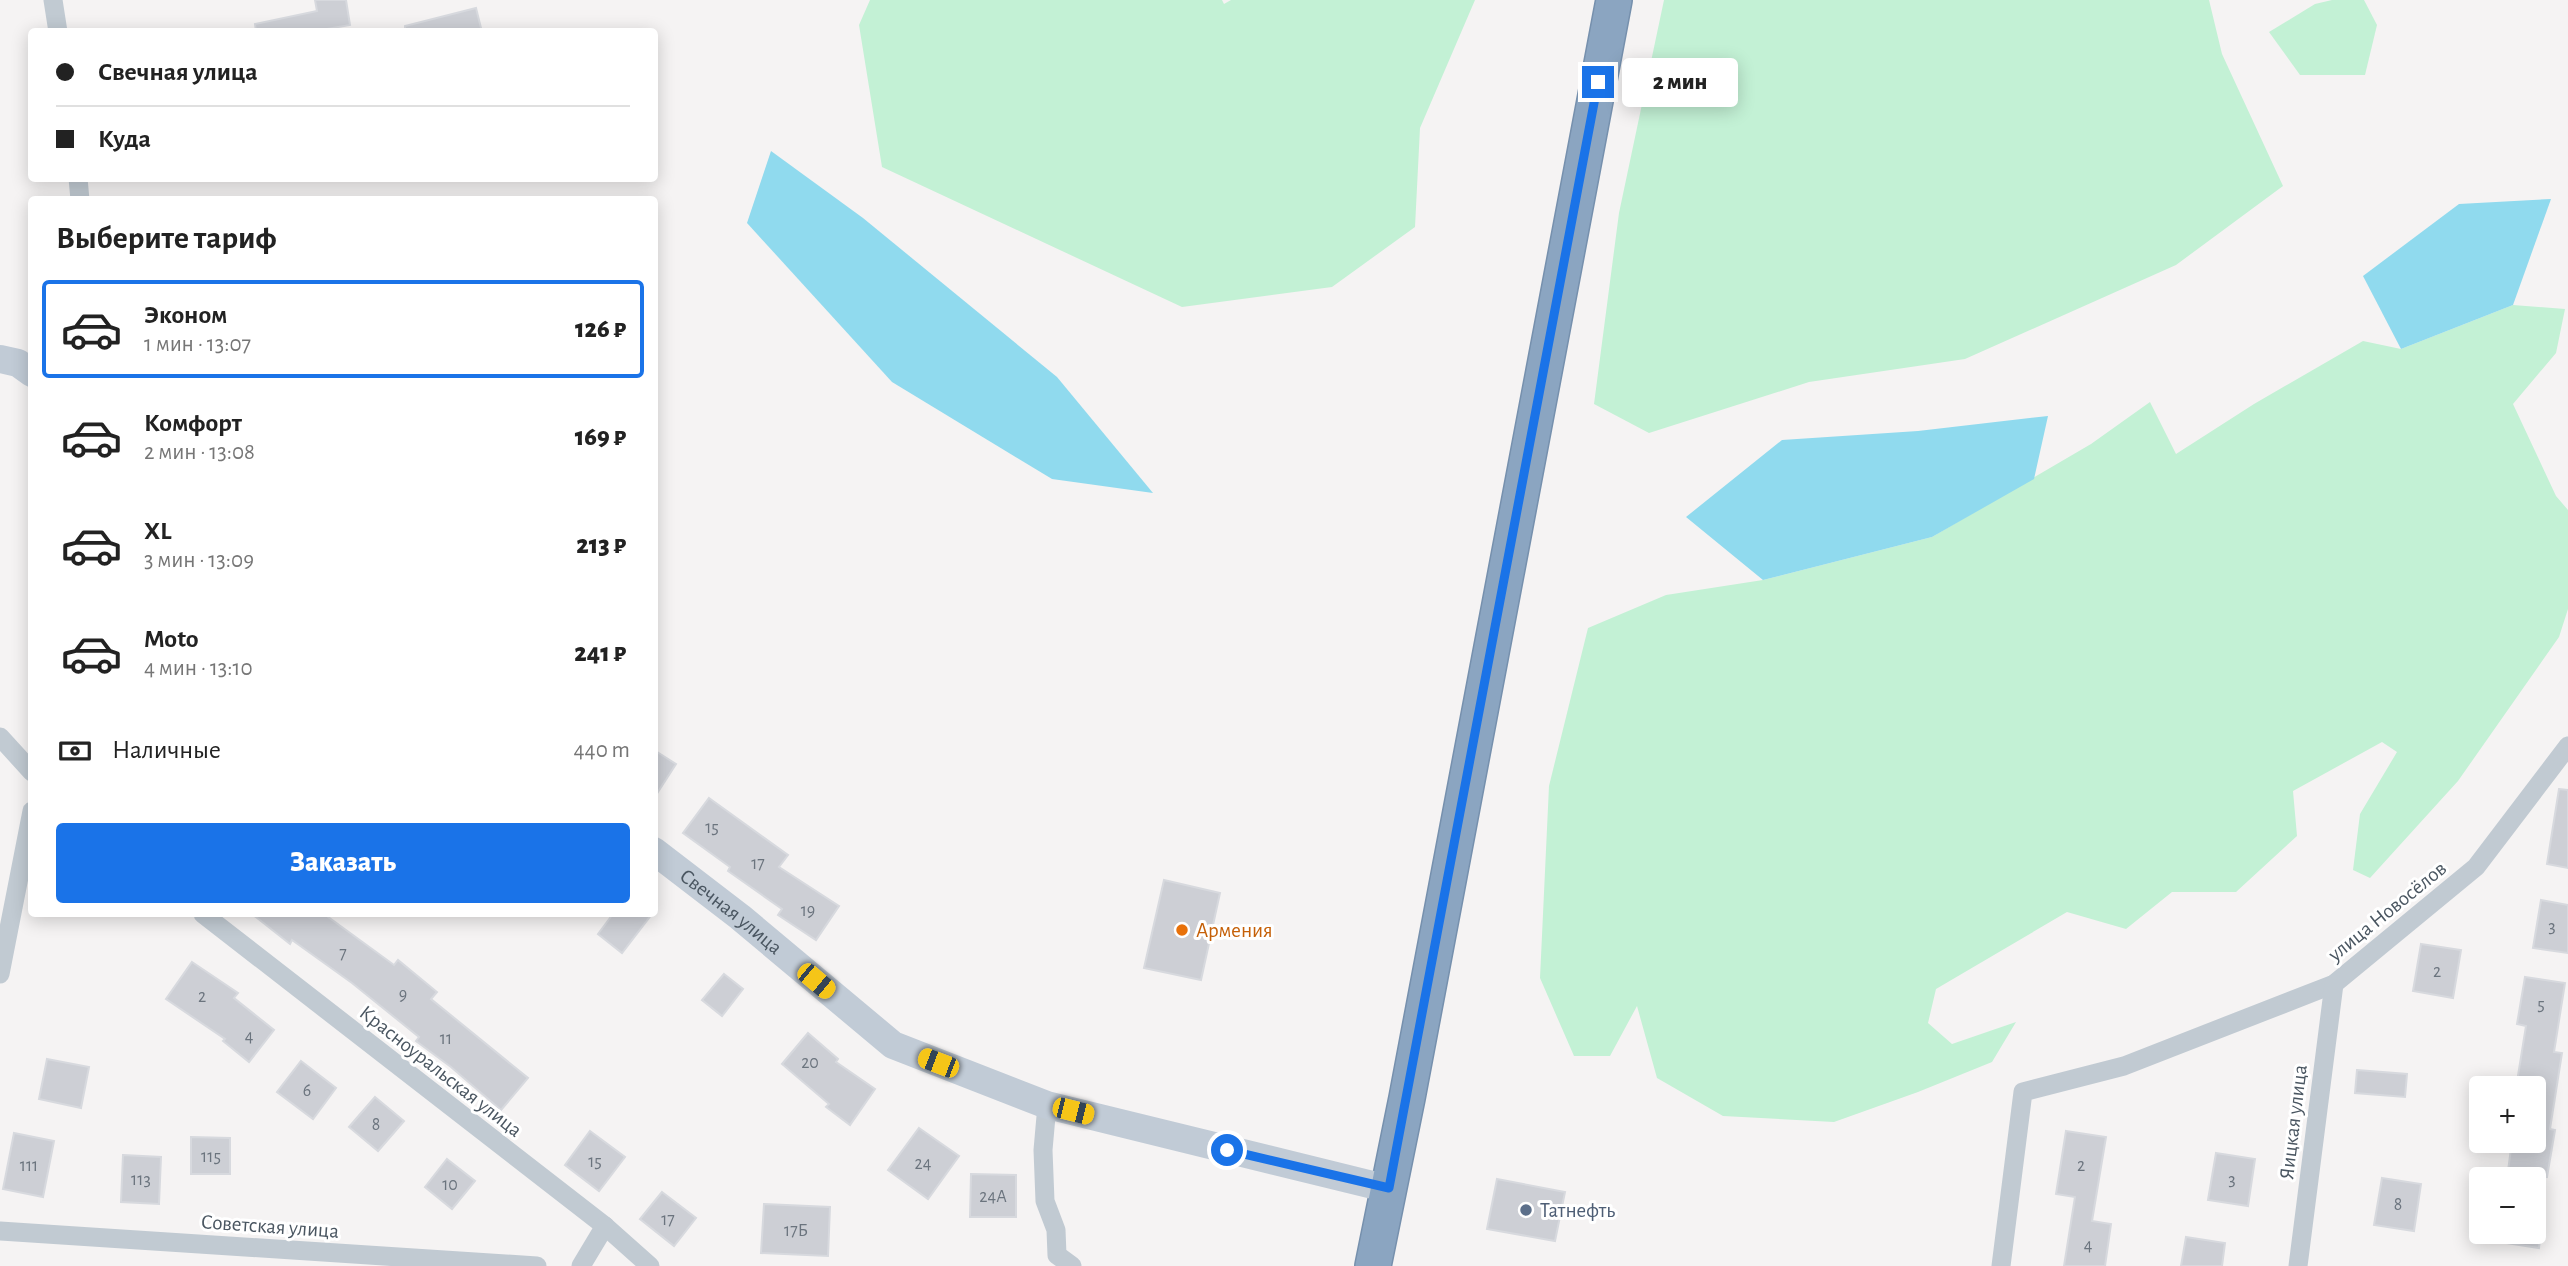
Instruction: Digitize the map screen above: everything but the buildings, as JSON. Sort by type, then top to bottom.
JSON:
[{"type":"highway","points":[[1373,1266],[1614,0]]},
{"type":"street","points":[[53,0],[57,28]]},
{"type":"street","points":[[0,359],[18,363],[28,370]]},
{"type":"street","points":[[0,737],[28,768]]},
{"type":"street","name":"улица Новосёлов","points":[[2001,1266],[2023,1092],[2124,1066],[2334,984],[2476,867],[2568,746]]},
{"type":"street","points":[[0,974],[28,831]]},
{"type":"street","name":"Свечная улица","points":[[658,854],[740,916],[893,1045],[1048,1105],[1389,1188]]},
{"type":"street","name":"Красноуральская улица","points":[[207,917],[605,1226],[650,1266]]},
{"type":"street","name":"Яицкая улица","points":[[2298,1266],[2334,984]]},
{"type":"street","points":[[1048,1105],[1043,1150],[1045,1200],[1056,1230],[1058,1262]]},
{"type":"street","points":[[581,1266],[605,1226]]},
{"type":"street","name":"Советская улица","points":[[0,1231],[421,1262],[537,1266]]},
{"type":"green space","points":[[870,0],[1222,0],[1224,4],[1231,0],[1475,0],[1420,128],[1415,227],[1332,287],[1182,307],[882,167],[859,25]]},
{"type":"green space","points":[[1664,0],[2209,0],[2222,54],[2283,186],[2176,265],[1965,359],[1809,382],[1649,433],[1594,404],[1619,213]]},
{"type":"green space","points":[[2332,0],[2364,0],[2377,25],[2365,75],[2300,75],[2269,32],[2315,4]]},
{"type":"green space","points":[[2513,305],[2565,309],[2556,353],[2513,404],[2556,496],[2568,510],[2568,609],[2559,637],[2458,781],[2370,878],[2353,870],[2360,814],[2397,752],[2382,742],[2293,791],[2297,836],[2236,892],[2172,892],[2126,929],[2067,912],[1936,989],[1928,1023],[1952,1044],[2016,1022],[1992,1062],[1918,1092],[1834,1122],[1723,1116],[1657,1078],[1637,1006],[1610,1056],[1574,1056],[1540,978],[1549,786],[1588,628],[1666,595],[1763,580],[1932,537],[2091,444],[2150,402],[2176,454],[2254,404],[2363,341],[2401,349]]},
{"type":"water","points":[[771,151],[863,218],[1057,377],[1153,493],[1052,479],[892,382],[747,223]]},
{"type":"water","points":[[2551,199],[2513,305],[2401,349],[2363,276],[2459,204]]},
{"type":"water","points":[[2048,416],[2034,479],[1932,537],[1763,580],[1686,517],[1782,440],[1918,431]]},
{"type":"place","name":"Армения","points":[[1182,930]]},
{"type":"place","name":"Татнефть","points":[[1526,1210]]},
{"type":"route","points":[[1227,1150],[1389,1188],[1598,82]]}]
